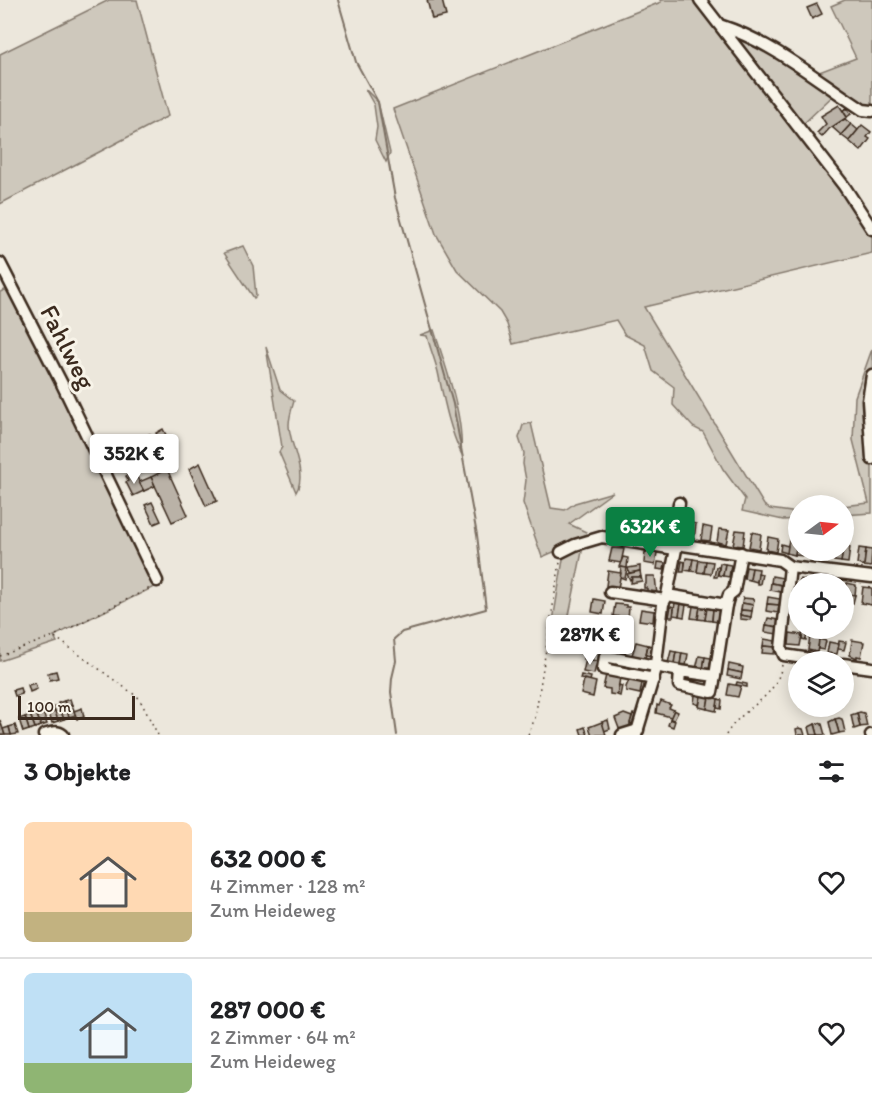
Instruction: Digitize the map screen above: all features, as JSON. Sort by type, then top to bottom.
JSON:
[{"type":"street","points":[[700,0],[843,186],[872,229]]},
{"type":"street","points":[[721,26],[743,32],[793,61],[863,110],[872,111]]},
{"type":"street","name":"Fahlweg","points":[[0,263],[62,384],[157,581]]},
{"type":"street","points":[[872,375],[868,401],[872,459]]},
{"type":"street","points":[[622,735],[637,732],[654,679],[663,604],[676,546],[674,539],[679,503]]},
{"type":"street","points":[[561,552],[575,544],[602,537],[741,554],[780,560],[790,567],[872,577]]},
{"type":"street","points":[[680,671],[679,685],[712,692],[726,604],[729,594],[734,591],[741,554]]},
{"type":"street","points":[[788,656],[784,655],[781,648],[790,567]]},
{"type":"street","points":[[610,592],[726,604]]},
{"type":"street","points":[[654,679],[603,669],[605,656],[715,676]]},
{"type":"street","points":[[854,666],[872,668]]},
{"type":"street","points":[[44,735],[53,732],[61,734]]},
{"type":"path","points":[[528,735],[535,718],[561,552]]},
{"type":"path","points":[[0,656],[54,636],[152,588],[157,581]]},
{"type":"path","points":[[54,636],[139,698],[158,735]]},
{"type":"path","points":[[547,649],[569,647],[605,656]]},
{"type":"path","points":[[726,735],[737,718],[762,700],[776,683],[784,655]]},
{"type":"shaded area","points":[[109,0],[137,0],[168,116],[0,204],[0,54]]},
{"type":"shaded area","points":[[660,0],[693,0],[834,181],[872,236],[872,253],[644,307],[764,505],[770,509],[788,512],[788,520],[742,511],[745,499],[723,469],[703,432],[693,427],[673,405],[674,387],[653,371],[645,345],[625,335],[616,320],[513,344],[507,324],[500,312],[457,270],[436,234],[393,109],[661,2]]},
{"type":"shaded area","points":[[845,0],[872,0],[872,107],[865,108],[839,90],[801,126],[732,35],[735,32],[809,76],[856,58],[831,6]]},
{"type":"shaded area","points":[[365,89],[378,102],[390,153],[386,162],[375,140],[377,127],[374,105]]},
{"type":"shaded area","points":[[243,246],[253,266],[256,296],[254,298],[224,253]]},
{"type":"shaded area","points":[[12,287],[157,581],[152,588],[54,636],[57,642],[0,661],[0,292]]},
{"type":"shaded area","points":[[434,330],[457,407],[461,453],[450,423],[427,336],[420,335]]},
{"type":"shaded area","points":[[266,347],[280,390],[294,401],[289,425],[300,477],[296,492],[279,452],[282,447]]},
{"type":"shaded area","points":[[872,349],[872,513],[854,514],[854,505],[869,503],[853,440],[855,397]]},
{"type":"shaded area","points":[[531,423],[551,508],[565,510],[575,503],[613,492],[569,524],[586,532],[563,645],[549,646],[565,547],[542,557],[523,503],[526,480],[523,464],[524,453],[519,438],[523,425]]},
{"type":"building","points":[[427,0],[442,0],[446,16],[432,19]]},
{"type":"building","points":[[817,4],[822,14],[812,19],[807,8]]},
{"type":"building","points":[[839,105],[847,117],[829,129],[822,137],[817,133],[826,124],[821,116]]},
{"type":"building","points":[[847,108],[851,114],[847,117],[843,110]]},
{"type":"building","points":[[845,119],[851,124],[841,135],[832,127]]},
{"type":"building","points":[[851,124],[858,130],[849,141],[841,135]]},
{"type":"building","points":[[862,125],[871,132],[867,137],[870,139],[861,151],[849,141]]},
{"type":"building","points":[[163,429],[169,441],[162,445],[156,433]]},
{"type":"building","points":[[150,434],[160,454],[156,456],[145,436]]},
{"type":"building","points":[[200,463],[217,501],[206,506],[189,469]]},
{"type":"building","points":[[167,469],[188,515],[172,522],[151,477]]},
{"type":"building","points":[[132,473],[135,478],[137,477],[144,491],[133,496],[126,482],[128,481],[126,476]]},
{"type":"building","points":[[151,477],[155,486],[144,491],[139,482]]},
{"type":"building","points":[[152,502],[161,521],[154,524],[145,505]]},
{"type":"building","points":[[637,512],[634,530],[627,529],[629,515],[636,516]]},
{"type":"building","points":[[636,516],[643,517],[640,531],[634,530]]},
{"type":"building","points":[[649,518],[656,519],[654,533],[647,532]]},
{"type":"building","points":[[656,519],[663,520],[660,534],[654,533]]},
{"type":"building","points":[[687,522],[696,524],[694,539],[685,537]]},
{"type":"building","points":[[703,526],[712,528],[710,541],[701,540]]},
{"type":"building","points":[[719,529],[729,530],[726,544],[717,542]]},
{"type":"building","points":[[736,530],[745,531],[743,546],[733,545]]},
{"type":"building","points":[[752,532],[761,534],[759,549],[749,547]]},
{"type":"building","points":[[768,537],[778,539],[776,552],[766,550]]},
{"type":"building","points":[[781,544],[788,546],[787,553],[780,551]]},
{"type":"building","points":[[612,548],[624,549],[621,563],[609,561]]},
{"type":"building","points":[[859,548],[866,549],[864,566],[857,564]]},
{"type":"building","points":[[866,549],[872,550],[871,567],[864,566]]},
{"type":"building","points":[[645,552],[657,553],[655,565],[644,563]]},
{"type":"building","points":[[623,557],[628,558],[627,568],[619,567]]},
{"type":"building","points":[[686,558],[693,559],[691,571],[684,570]]},
{"type":"building","points":[[693,559],[699,560],[697,572],[691,571]]},
{"type":"building","points":[[699,560],[706,561],[704,573],[697,572]]},
{"type":"building","points":[[682,561],[685,562],[684,572],[680,572]]},
{"type":"building","points":[[706,561],[713,562],[711,574],[704,573]]},
{"type":"building","points":[[658,562],[665,563],[664,570],[657,569]]},
{"type":"building","points":[[720,563],[725,564],[723,576],[718,575]]},
{"type":"building","points":[[725,564],[731,565],[729,577],[723,576]]},
{"type":"building","points":[[640,566],[640,571],[629,573],[628,568]]},
{"type":"building","points":[[621,567],[627,568],[625,579],[620,577]]},
{"type":"building","points":[[716,567],[719,567],[717,577],[714,577]]},
{"type":"building","points":[[746,567],[752,568],[750,580],[744,579]]},
{"type":"building","points":[[752,568],[759,569],[757,582],[750,580]]},
{"type":"building","points":[[608,571],[621,573],[618,588],[606,586]]},
{"type":"building","points":[[640,571],[641,577],[632,577],[630,580],[627,574]]},
{"type":"building","points":[[758,573],[762,574],[760,584],[757,584]]},
{"type":"building","points":[[646,576],[655,576],[657,595],[647,595],[647,588],[644,588]]},
{"type":"building","points":[[772,576],[783,578],[782,585],[771,583]]},
{"type":"building","points":[[632,577],[641,577],[642,581],[631,583]]},
{"type":"building","points":[[771,583],[782,585],[781,592],[770,590]]},
{"type":"building","points":[[863,587],[872,588],[872,605],[861,603]]},
{"type":"building","points":[[768,597],[780,599],[779,605],[767,604]]},
{"type":"building","points":[[743,598],[754,599],[753,605],[742,603]]},
{"type":"building","points":[[594,599],[605,601],[603,614],[592,612]]},
{"type":"building","points":[[675,603],[681,604],[679,616],[673,615]]},
{"type":"building","points":[[742,603],[753,605],[752,611],[741,610]]},
{"type":"building","points":[[615,604],[629,607],[628,618],[613,616]]},
{"type":"building","points":[[681,604],[686,605],[684,617],[679,616]]},
{"type":"building","points":[[767,604],[779,605],[778,613],[766,611]]},
{"type":"building","points":[[671,606],[674,607],[673,617],[669,617]]},
{"type":"building","points":[[693,606],[700,607],[698,619],[691,618]]},
{"type":"building","points":[[700,607],[707,608],[705,620],[698,619]]},
{"type":"building","points":[[707,608],[713,609],[712,621],[705,620]]},
{"type":"building","points":[[641,609],[654,611],[653,622],[639,620]]},
{"type":"building","points":[[713,609],[720,610],[718,622],[712,621]]},
{"type":"building","points":[[741,610],[752,611],[751,617],[740,615]]},
{"type":"building","points":[[740,615],[751,617],[750,620],[740,619]]},
{"type":"building","points":[[768,618],[779,620],[778,627],[766,625]]},
{"type":"building","points":[[766,625],[778,627],[777,634],[765,632]]},
{"type":"building","points":[[613,635],[628,638],[625,654],[610,651]]},
{"type":"building","points":[[764,639],[776,641],[775,647],[763,646]]},
{"type":"building","points":[[790,639],[801,639],[800,646],[789,645]]},
{"type":"building","points":[[810,639],[820,639],[817,651],[808,650]]},
{"type":"building","points":[[819,639],[826,641],[824,650],[818,649]]},
{"type":"building","points":[[852,640],[864,642],[861,657],[854,657],[854,651],[851,651]]},
{"type":"building","points":[[839,641],[846,642],[844,650],[838,649]]},
{"type":"building","points":[[636,642],[648,645],[645,658],[632,655]]},
{"type":"building","points":[[829,642],[839,644],[838,651],[827,651]]},
{"type":"building","points":[[648,645],[653,646],[651,656],[646,655]]},
{"type":"building","points":[[763,646],[775,647],[774,654],[762,653]]},
{"type":"building","points":[[671,651],[676,652],[674,664],[668,663]]},
{"type":"building","points":[[676,652],[682,653],[680,665],[674,664]]},
{"type":"building","points":[[585,653],[593,655],[592,660],[584,659]]},
{"type":"building","points":[[682,653],[688,654],[686,666],[680,665]]},
{"type":"building","points":[[699,656],[705,657],[703,670],[696,669]]},
{"type":"building","points":[[705,657],[711,658],[709,671],[703,670]]},
{"type":"building","points":[[586,659],[597,661],[594,674],[583,672]]},
{"type":"building","points":[[729,664],[743,667],[742,673],[728,670]]},
{"type":"building","points":[[728,670],[742,673],[741,679],[727,676]]},
{"type":"building","points":[[56,671],[58,678],[50,680],[48,673]]},
{"type":"building","points":[[581,675],[591,677],[590,681],[580,679]]},
{"type":"building","points":[[606,675],[620,678],[617,695],[610,694],[610,689],[603,688]]},
{"type":"building","points":[[584,679],[596,682],[593,697],[581,694]]},
{"type":"building","points":[[629,680],[642,683],[640,694],[626,691]]},
{"type":"building","points":[[737,682],[747,684],[747,687],[736,685]]},
{"type":"building","points":[[35,683],[37,689],[30,692],[28,685]]},
{"type":"building","points":[[729,684],[741,686],[738,697],[727,695]]},
{"type":"building","points":[[619,685],[622,686],[620,696],[617,695]]},
{"type":"building","points":[[20,688],[22,694],[15,696],[13,690]]},
{"type":"building","points":[[695,695],[701,696],[699,705],[694,703]]},
{"type":"building","points":[[701,696],[709,697],[707,709],[699,707]]},
{"type":"building","points":[[709,697],[719,699],[716,711],[707,709]]},
{"type":"building","points":[[70,699],[72,705],[66,707],[64,701]]},
{"type":"building","points":[[718,699],[722,700],[721,709],[717,708]]},
{"type":"building","points":[[64,701],[66,707],[60,709],[58,703]]},
{"type":"building","points":[[661,701],[671,705],[669,708],[674,710],[671,717],[656,713],[657,705],[659,706]]},
{"type":"building","points":[[59,705],[64,719],[58,721],[53,707]]},
{"type":"building","points":[[72,705],[76,715],[69,717],[66,707]]},
{"type":"building","points":[[66,707],[69,717],[64,719],[60,709]]},
{"type":"building","points":[[82,708],[84,717],[77,719],[74,711]]},
{"type":"building","points":[[42,710],[47,724],[41,726],[36,713]]},
{"type":"building","points":[[674,710],[678,712],[674,720],[670,719]]},
{"type":"building","points":[[55,711],[58,721],[52,723],[49,713]]},
{"type":"building","points":[[36,713],[41,726],[35,728],[30,714]]},
{"type":"building","points":[[857,713],[864,713],[867,726],[860,727]]},
{"type":"building","points":[[857,713],[860,727],[854,729],[851,717],[854,717]]},
{"type":"building","points":[[624,714],[632,717],[629,728],[620,731],[615,718]]},
{"type":"building","points":[[633,714],[637,715],[634,724],[630,723]]},
{"type":"building","points":[[30,715],[35,728],[29,730],[25,717]]},
{"type":"building","points":[[25,717],[29,730],[23,732],[19,719]]},
{"type":"building","points":[[670,719],[675,721],[673,727],[668,725]]},
{"type":"building","points":[[835,719],[842,719],[845,732],[839,733]]},
{"type":"building","points":[[835,719],[839,733],[832,735],[829,722]]},
{"type":"building","points":[[0,720],[5,735],[0,735]]},
{"type":"building","points":[[608,720],[610,729],[604,731],[602,722]]},
{"type":"building","points":[[602,722],[606,735],[592,735],[589,727]]},
{"type":"building","points":[[815,724],[822,724],[825,735],[818,735]]},
{"type":"building","points":[[815,724],[818,735],[811,735],[809,727]]},
{"type":"building","points":[[15,725],[18,734],[11,735],[9,727]]},
{"type":"building","points":[[9,727],[11,735],[5,735],[3,729]]},
{"type":"building","points":[[585,727],[588,735],[582,735],[580,729]]},
{"type":"building","points":[[796,729],[803,729],[805,735],[797,735]]},
{"type":"waterway","points":[[338,0],[356,62],[378,102],[395,198],[453,404],[477,535],[486,609],[402,632],[394,639],[396,661],[391,692],[397,735]]}]
